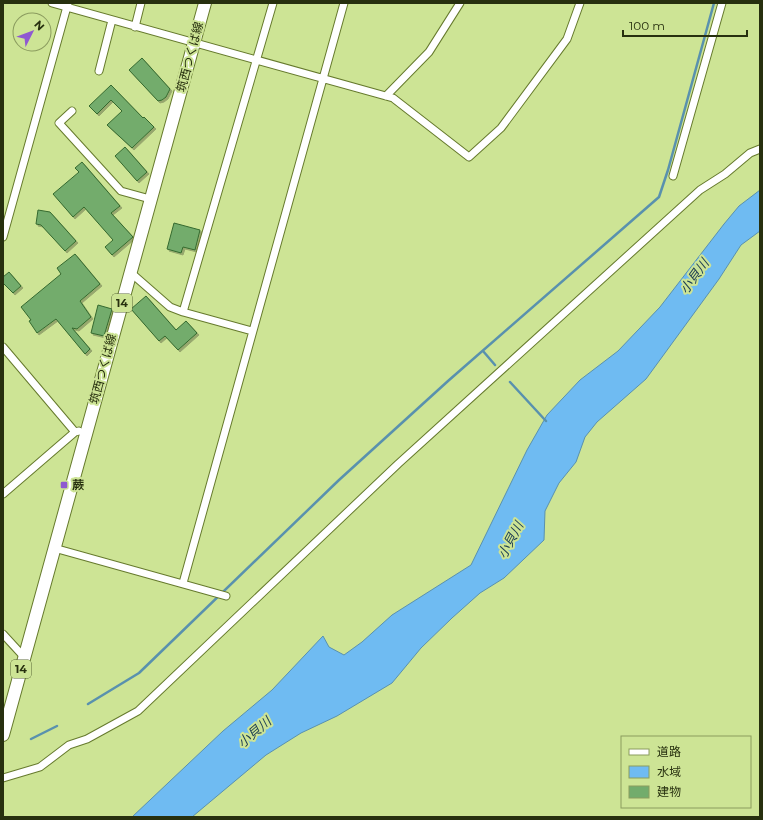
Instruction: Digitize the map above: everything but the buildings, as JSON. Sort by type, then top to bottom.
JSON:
[{"type":"main road","name":"筑西つくば線","points":[[3,736],[204,3]]},
{"type":"street","points":[[52,3],[68,5],[135,27],[393,98],[469,157],[501,128],[567,39],[580,3]]},
{"type":"street","points":[[135,27],[141,3]]},
{"type":"street","points":[[183,312],[273,3]]},
{"type":"street","points":[[183,583],[252,331],[324,80],[344,3]]},
{"type":"street","points":[[386,96],[429,52],[460,3]]},
{"type":"street","points":[[673,176],[722,3]]},
{"type":"street","points":[[3,237],[68,5]]},
{"type":"street","points":[[99,71],[112,20]]},
{"type":"street","points":[[72,110],[60,123],[121,191],[150,199]]},
{"type":"street","points":[[3,778],[40,767],[69,745],[87,739],[138,711],[398,464],[700,190],[725,174],[750,153],[760,149]]},
{"type":"street","points":[[130,272],[160,300],[170,307],[252,331]]},
{"type":"street","points":[[3,347],[75,432]]},
{"type":"street","points":[[3,494],[75,432],[87,428]]},
{"type":"street","points":[[54,548],[183,583],[224,596]]},
{"type":"street","points":[[3,634],[24,658]]},
{"type":"water","name":"小貝川","points":[[760,190],[760,231],[741,245],[719,279],[646,379],[597,422],[585,437],[576,462],[559,483],[545,511],[544,540],[504,578],[480,593],[452,618],[421,648],[392,683],[337,716],[301,733],[266,755],[192,817],[132,817],[223,731],[272,690],[323,636],[329,647],[344,655],[362,642],[392,615],[471,565],[527,450],[547,415],[580,380],[618,351],[660,307],[739,206]]},
{"type":"waterway","points":[[88,704],[139,673],[339,480],[448,381],[659,197],[668,170],[714,3]]},
{"type":"waterway","points":[[483,351],[495,365]]},
{"type":"waterway","points":[[510,382],[546,421]]},
{"type":"waterway","points":[[31,739],[57,726]]},
{"type":"place","name":"蕨","points":[[64,485]]}]
